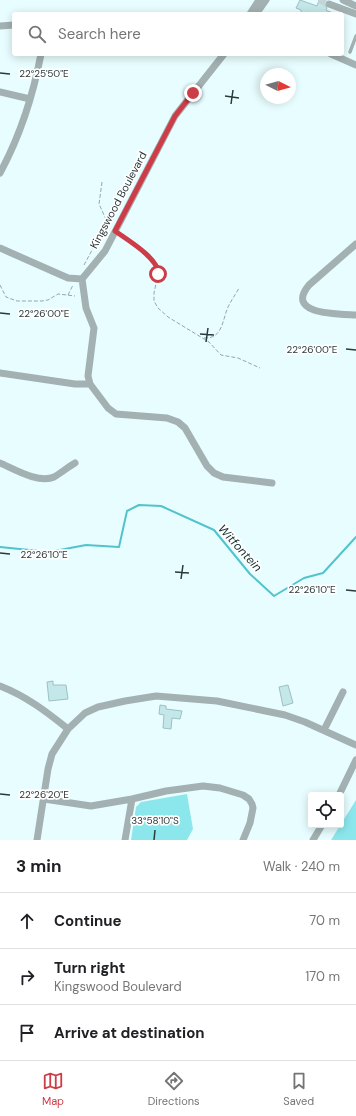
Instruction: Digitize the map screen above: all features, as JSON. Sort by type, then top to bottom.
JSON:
[{"type":"street","points":[[251,12],[259,0]]},
{"type":"street","points":[[257,12],[266,0]]},
{"type":"street","points":[[338,8],[342,0],[356,6]]},
{"type":"street","points":[[329,4],[356,13],[356,20]]},
{"type":"street","points":[[0,26],[12,25]]},
{"type":"street","points":[[0,173],[8,158],[24,119],[40,56]]},
{"type":"street","name":"Kingswood Boulevard","points":[[79,279],[105,251],[175,116],[222,56]]},
{"type":"street","points":[[336,56],[356,65]]},
{"type":"street","points":[[0,92],[30,98]]},
{"type":"street","points":[[356,244],[309,285],[303,292],[302,298],[306,307],[314,311],[356,315]]},
{"type":"street","points":[[0,248],[68,278],[79,279],[86,308],[94,328],[88,376],[90,384],[108,408],[116,414],[167,418],[178,422],[185,428],[207,466],[214,473],[223,477],[272,483]]},
{"type":"street","points":[[0,372],[75,384],[90,384]]},
{"type":"street","points":[[0,463],[37,479],[53,478],[75,463]]},
{"type":"street","points":[[0,686],[31,701],[45,710],[68,730]]},
{"type":"street","points":[[324,730],[343,692]]},
{"type":"street","points":[[37,840],[49,762],[52,754],[68,730],[85,714],[98,708],[125,701],[156,696],[217,701],[284,715],[305,722],[356,745]]},
{"type":"street","points":[[340,792],[356,760]]},
{"type":"street","points":[[44,799],[91,806],[166,791],[203,786],[220,788],[243,795],[249,799],[253,808],[250,823],[243,840]]},
{"type":"street","points":[[125,840],[132,799]]},
{"type":"street","points":[[313,840],[320,828]]},
{"type":"lane","points":[[350,52],[356,36]]},
{"type":"path","points":[[102,182],[99,204],[108,224],[155,264],[158,271],[154,301],[158,308],[168,316],[204,338],[221,355],[238,358],[260,368]]},
{"type":"path","points":[[84,266],[104,228],[108,224]]},
{"type":"path","points":[[68,295],[79,279]]},
{"type":"path","points":[[0,285],[6,296],[17,301],[48,300],[58,294],[75,296]]},
{"type":"path","points":[[204,338],[214,337],[218,334],[226,316],[228,307],[240,288]]},
{"type":"shaded area","points":[[187,794],[193,829],[187,840],[131,840],[136,807],[141,802]]},
{"type":"shaded area","points":[[356,800],[356,840],[331,840],[338,828],[344,828],[344,819]]},
{"type":"building","points":[[300,0],[317,6],[319,0],[326,0],[324,4],[327,8],[326,10],[330,12],[301,12],[301,10],[296,8]]},
{"type":"building","points":[[53,681],[53,685],[66,685],[68,699],[49,701],[47,682]]},
{"type":"building","points":[[288,685],[293,703],[283,706],[279,687]]},
{"type":"building","points":[[160,705],[166,706],[166,709],[182,711],[180,719],[172,718],[171,729],[163,728],[164,715],[159,714]]},
{"type":"waterway","name":"Witfontein","points":[[0,547],[49,552],[86,545],[119,547],[127,511],[139,505],[161,506],[214,530],[250,574],[274,596],[304,578],[323,573],[356,537]]},
{"type":"tunnel","points":[[319,0],[329,4]]},
{"type":"route","points":[[158,274],[157,267],[151,259],[115,231],[175,116],[193,93]]}]
